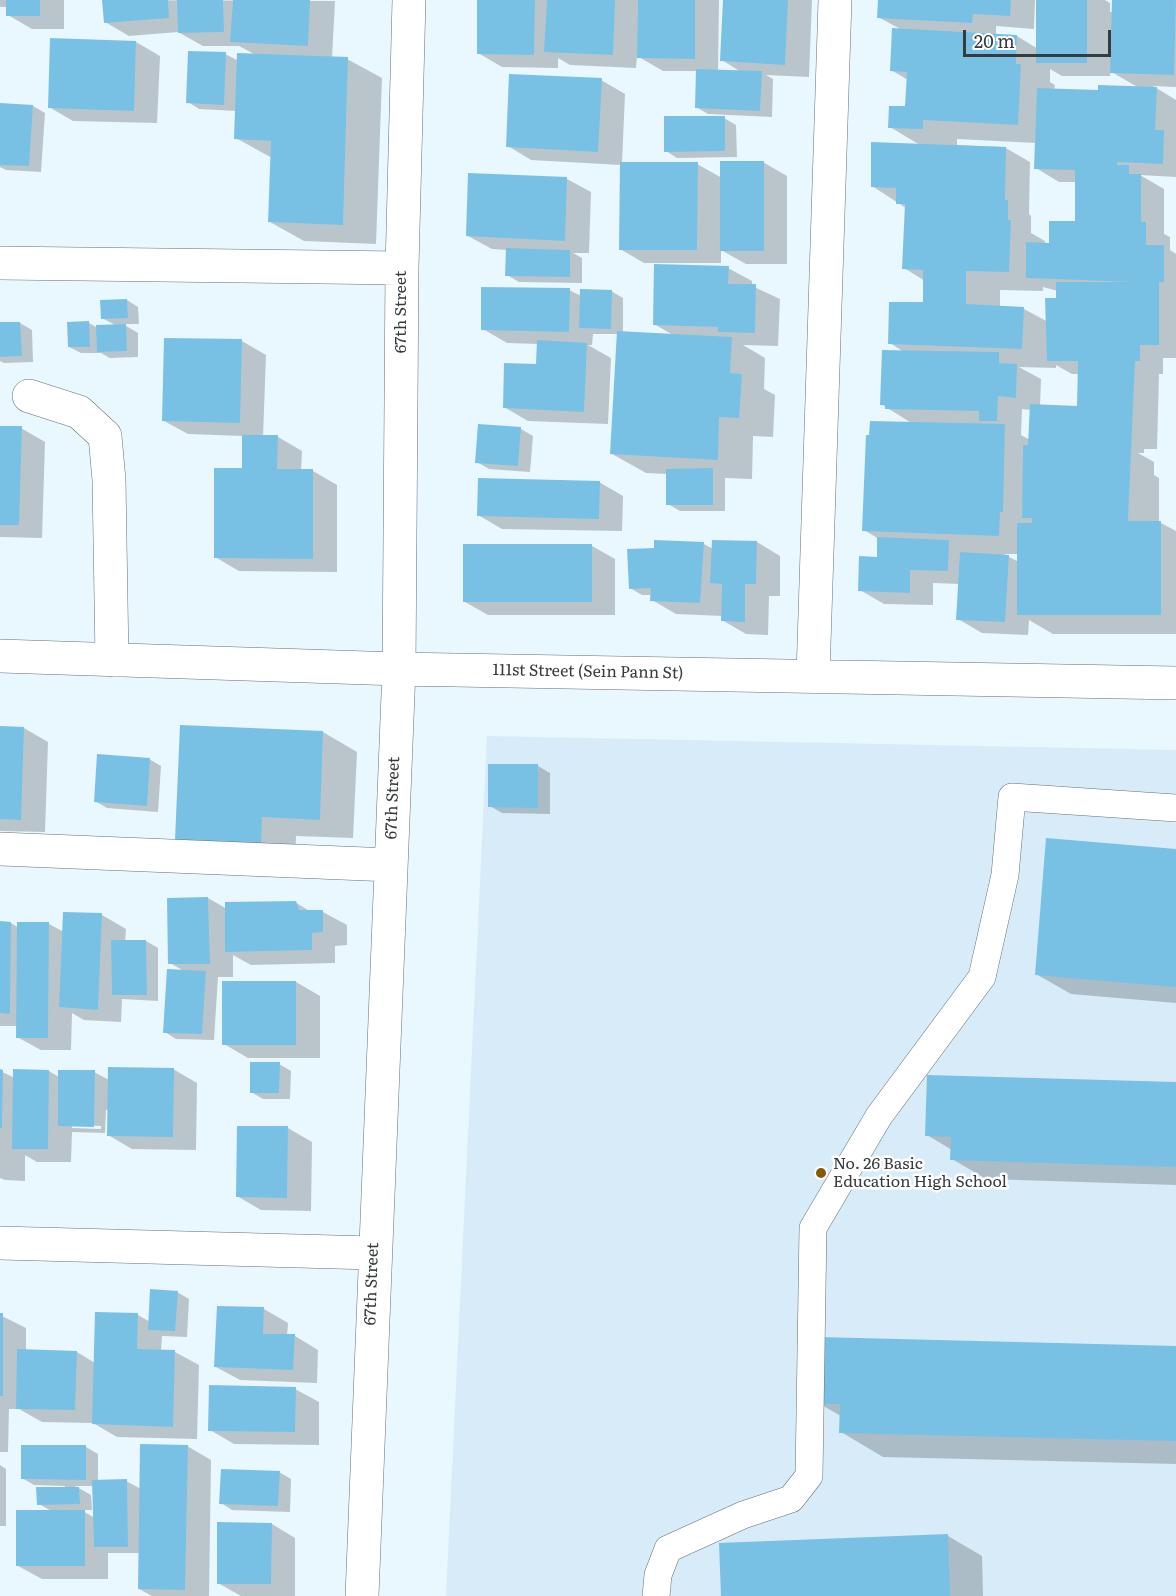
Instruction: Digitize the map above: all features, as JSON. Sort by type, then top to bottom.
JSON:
[{"type":"street","name":"67th Street","points":[[362,1596],[373,1253],[399,669],[402,268],[410,0]]},
{"type":"street","points":[[813,675],[835,0]]},
{"type":"street","points":[[0,263],[402,268]]},
{"type":"street","points":[[29,396],[79,412],[105,436],[109,480],[112,660]]},
{"type":"street","name":"111st Street (Sein Pann St)","points":[[0,656],[399,669],[1176,683]]},
{"type":"street","points":[[0,849],[391,865]]},
{"type":"street","points":[[0,1243],[373,1253]]},
{"type":"lane","points":[[657,1596],[658,1575],[668,1549],[743,1515],[791,1499],[809,1476],[813,1228],[879,1116],[982,977],[1005,875],[1012,797],[1176,808]]},
{"type":"shaded area","name":"No. 26 Basic Education High School","points":[[487,736],[1176,750],[1176,1596],[446,1596]]},
{"type":"building","points":[[6,0],[40,0],[40,16],[6,16]]},
{"type":"building","points":[[102,0],[168,0],[169,18],[104,23]]},
{"type":"building","points":[[177,0],[223,0],[224,32],[178,33]]},
{"type":"building","points":[[233,0],[310,0],[308,46],[230,42]]},
{"type":"building","points":[[477,0],[535,0],[534,55],[477,54]]},
{"type":"building","points":[[547,0],[615,0],[613,55],[544,52]]},
{"type":"building","points":[[638,0],[695,0],[695,59],[637,58]]},
{"type":"building","points":[[723,0],[788,0],[785,65],[720,61]]},
{"type":"building","points":[[878,0],[1011,0],[1010,16],[973,14],[972,23],[877,18]]},
{"type":"building","points":[[1036,0],[1087,0],[1087,63],[1036,63]]},
{"type":"building","points":[[1112,0],[1176,0],[1174,75],[1110,73]]},
{"type":"building","points":[[892,28],[1017,35],[1016,64],[1021,64],[1018,125],[923,120],[923,129],[888,128],[889,106],[905,106],[907,72],[890,71]]},
{"type":"building","points":[[50,38],[136,41],[134,111],[48,108]]},
{"type":"building","points":[[188,51],[226,52],[224,105],[186,103]]},
{"type":"building","points":[[237,53],[348,57],[343,225],[268,222],[271,141],[234,139]]},
{"type":"building","points":[[696,69],[762,71],[760,111],[695,108]]},
{"type":"building","points":[[509,74],[602,78],[598,152],[506,147]]},
{"type":"building","points":[[1098,85],[1157,87],[1155,130],[1164,130],[1163,164],[1117,162],[1117,165],[1129,165],[1129,174],[1141,174],[1141,222],[1146,222],[1146,245],[1164,245],[1164,282],[1159,282],[1159,345],[1140,345],[1140,361],[1135,361],[1128,521],[1161,521],[1161,615],[1017,615],[1017,523],[1032,523],[1032,518],[1022,518],[1023,445],[1028,445],[1030,404],[1077,406],[1078,361],[1047,361],[1045,298],[1056,298],[1056,282],[1132,282],[1026,278],[1026,242],[1049,243],[1049,221],[1075,221],[1075,170],[1034,169],[1037,88],[1098,90]]},
{"type":"building","points":[[0,103],[33,105],[29,166],[0,165]]},
{"type":"building","points":[[664,116],[725,116],[725,151],[664,152]]},
{"type":"building","points":[[871,142],[1006,147],[1005,200],[1008,200],[1008,220],[1011,220],[1009,272],[966,271],[966,304],[1024,307],[1022,349],[888,344],[889,302],[923,302],[923,270],[902,269],[905,204],[896,204],[896,188],[871,187]]},
{"type":"building","points":[[720,161],[764,161],[764,251],[720,251]]},
{"type":"building","points":[[620,162],[698,162],[697,250],[619,250]]},
{"type":"building","points":[[468,173],[567,177],[565,241],[466,236]]},
{"type":"building","points":[[506,248],[570,250],[570,277],[505,276]]},
{"type":"building","points":[[654,264],[729,266],[728,284],[756,284],[755,333],[718,332],[718,327],[653,325]]},
{"type":"building","points":[[481,287],[570,288],[569,332],[481,330]]},
{"type":"building","points":[[580,289],[612,290],[611,329],[579,328]]},
{"type":"building","points":[[127,299],[128,318],[101,319],[100,300]]},
{"type":"building","points":[[89,321],[90,347],[68,347],[67,322]]},
{"type":"building","points":[[0,322],[20,322],[22,356],[0,357]]},
{"type":"building","points":[[126,324],[127,351],[97,352],[96,325]]},
{"type":"building","points":[[617,331],[732,337],[730,373],[742,374],[739,418],[719,417],[718,460],[610,454]]},
{"type":"building","points":[[164,338],[242,339],[240,423],[162,421]]},
{"type":"building","points":[[537,340],[587,343],[584,412],[503,408],[504,363],[536,364]]},
{"type":"building","points":[[882,350],[999,352],[999,363],[1017,364],[1016,398],[998,396],[997,421],[979,421],[979,411],[885,409],[885,405],[880,405]]},
{"type":"building","points":[[870,421],[1005,424],[1003,512],[1000,512],[999,536],[862,531],[866,435],[869,435]]},
{"type":"building","points":[[478,424],[521,427],[518,466],[475,463]]},
{"type":"building","points":[[0,426],[22,426],[19,525],[0,525]]},
{"type":"building","points":[[242,435],[278,435],[277,469],[313,469],[313,559],[214,558],[214,468],[242,468]]},
{"type":"building","points":[[713,468],[713,505],[666,505],[666,469]]},
{"type":"building","points":[[478,478],[600,481],[599,519],[477,516]]},
{"type":"building","points":[[877,537],[949,540],[948,571],[910,570],[910,593],[858,591],[859,556],[877,557]]},
{"type":"building","points":[[654,540],[704,542],[700,603],[650,601],[651,588],[629,589],[627,549],[654,548]]},
{"type":"building","points":[[712,540],[757,541],[756,584],[745,584],[745,622],[721,621],[722,584],[710,583]]},
{"type":"building","points":[[463,544],[592,544],[592,602],[463,602]]},
{"type":"building","points":[[960,552],[1009,555],[1005,622],[956,620]]},
{"type":"building","points":[[180,725],[323,731],[320,820],[262,817],[261,843],[175,840]]},
{"type":"building","points":[[0,726],[24,727],[21,820],[0,819]]},
{"type":"building","points":[[97,754],[150,758],[147,806],[94,802]]},
{"type":"building","points":[[488,764],[538,764],[538,808],[488,807]]},
{"type":"building","points":[[1046,838],[1176,849],[1176,987],[1035,975]]},
{"type":"building","points":[[208,897],[210,964],[168,964],[167,898]]},
{"type":"building","points":[[296,901],[299,910],[323,910],[323,932],[312,933],[312,950],[225,952],[225,902]]},
{"type":"building","points":[[63,912],[102,913],[98,1010],[59,1007]]},
{"type":"building","points":[[0,921],[11,922],[10,1014],[0,1013]]},
{"type":"building","points":[[17,922],[49,922],[48,1038],[16,1038]]},
{"type":"building","points":[[111,940],[146,940],[147,995],[112,995]]},
{"type":"building","points":[[167,969],[206,971],[202,1034],[163,1033]]},
{"type":"building","points":[[222,981],[296,981],[296,1045],[222,1045]]},
{"type":"building","points":[[250,1062],[280,1062],[279,1093],[250,1093]]},
{"type":"building","points":[[108,1067],[174,1068],[173,1137],[107,1136]]},
{"type":"building","points":[[0,1069],[3,1070],[2,1128],[0,1128]]},
{"type":"building","points":[[13,1069],[49,1070],[48,1149],[12,1149]]},
{"type":"building","points":[[58,1070],[95,1070],[94,1127],[58,1126]]},
{"type":"building","points":[[927,1075],[1176,1082],[1176,1167],[950,1160],[951,1137],[925,1136]]},
{"type":"building","points":[[237,1126],[288,1126],[287,1198],[236,1197]]},
{"type":"building","points":[[150,1289],[178,1291],[175,1331],[148,1330]]},
{"type":"building","points":[[217,1306],[264,1307],[263,1334],[295,1334],[293,1370],[214,1367]]},
{"type":"building","points":[[95,1312],[138,1313],[137,1349],[175,1350],[173,1427],[92,1424]]},
{"type":"building","points":[[0,1313],[3,1313],[3,1396],[0,1396]]},
{"type":"building","points":[[818,1337],[1176,1346],[1176,1441],[839,1433],[840,1404],[817,1404]]},
{"type":"building","points":[[17,1349],[77,1351],[75,1410],[16,1409]]},
{"type":"building","points":[[209,1385],[296,1387],[295,1432],[208,1431]]},
{"type":"building","points":[[140,1444],[188,1445],[185,1590],[138,1589]]},
{"type":"building","points":[[21,1445],[86,1445],[86,1480],[21,1479]]},
{"type":"building","points":[[221,1469],[280,1471],[278,1506],[219,1504]]},
{"type":"building","points":[[127,1479],[128,1547],[94,1547],[92,1480]]},
{"type":"building","points":[[36,1487],[79,1487],[80,1504],[37,1505]]},
{"type":"building","points":[[16,1510],[85,1510],[85,1566],[16,1566]]},
{"type":"building","points":[[217,1522],[272,1523],[271,1584],[217,1584]]},
{"type":"building","points":[[948,1534],[950,1596],[721,1596],[719,1543]]},
{"type":"place","name":"No. 26 Basic Education High School","points":[[821,1173]]}]
